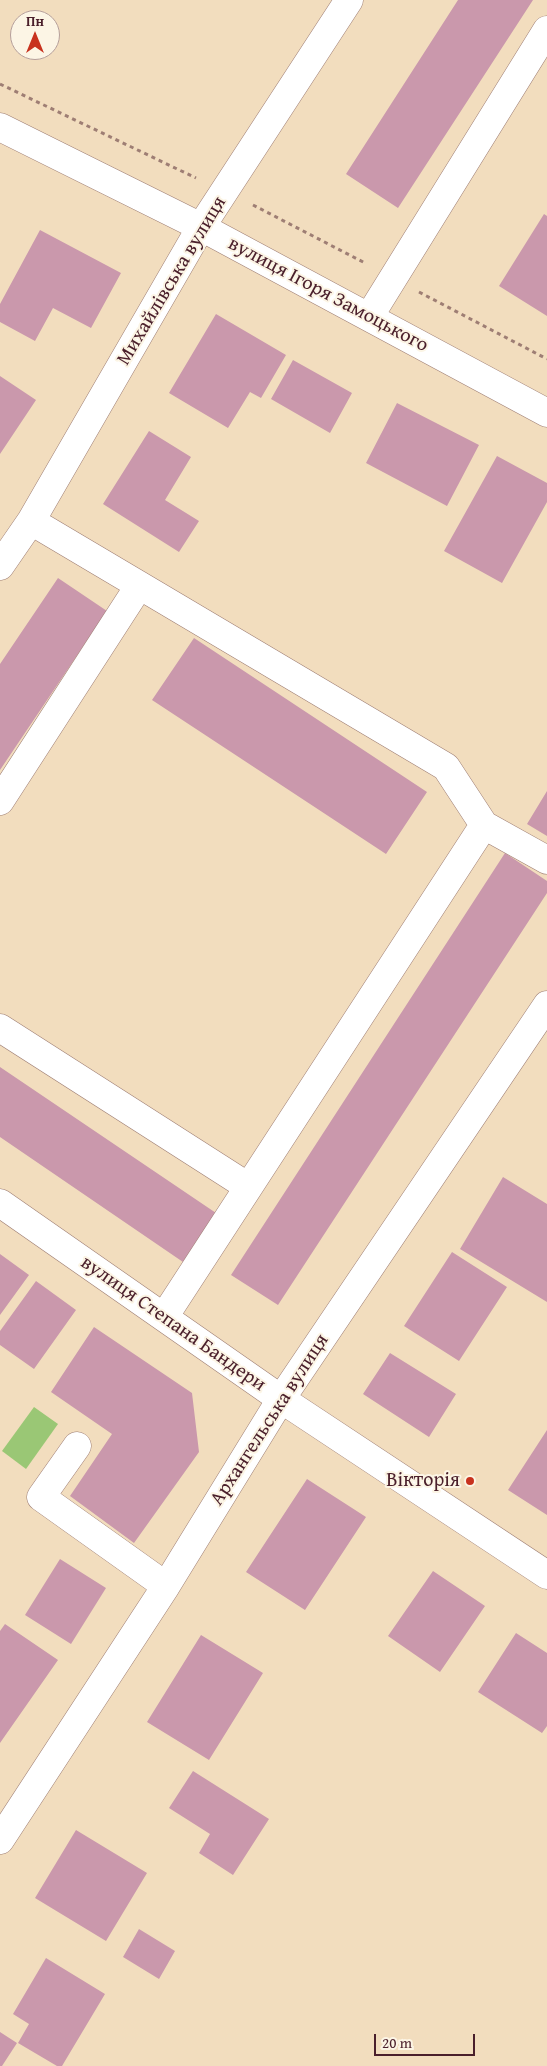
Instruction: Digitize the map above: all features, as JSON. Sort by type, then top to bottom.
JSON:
[{"type":"street","name":"Михайлівська вулиця","points":[[0,566],[31,521],[201,227],[349,0]]},
{"type":"street","points":[[369,317],[547,30]]},
{"type":"street","name":"вулиця Ігоря Замоцького","points":[[0,127],[201,227],[547,413]]},
{"type":"street","points":[[31,521],[446,767],[484,825],[547,860]]},
{"type":"street","points":[[0,801],[140,586]]},
{"type":"street","points":[[164,1317],[247,1186],[484,825]]},
{"type":"street","name":"Архангельська вулиця","points":[[0,1840],[166,1586],[281,1399],[547,1005]]},
{"type":"street","points":[[0,1028],[247,1186]]},
{"type":"street","name":"вулиця Степана Бандери","points":[[0,1203],[281,1399],[547,1575]]},
{"type":"street","points":[[77,1446],[41,1497],[166,1586]]},
{"type":"path","points":[[0,84],[225,192]]},
{"type":"green space","points":[[34,1407],[58,1424],[26,1469],[2,1451]]},
{"type":"building","points":[[458,0],[533,0],[398,208],[346,174]]},
{"type":"building","points":[[544,214],[547,216],[547,316],[499,286]]},
{"type":"building","points":[[40,230],[121,273],[91,328],[53,308],[35,341],[0,322],[0,304]]},
{"type":"building","points":[[216,314],[286,355],[261,398],[250,392],[228,428],[169,393]]},
{"type":"building","points":[[293,360],[352,393],[330,433],[271,399]]},
{"type":"building","points":[[0,376],[36,400],[0,454]]},
{"type":"building","points":[[397,403],[479,445],[447,506],[366,463]]},
{"type":"building","points":[[149,431],[191,457],[165,500],[199,521],[179,552],[103,504]]},
{"type":"building","points":[[497,456],[547,483],[547,502],[502,583],[444,551]]},
{"type":"building","points":[[58,578],[107,611],[0,770],[0,664]]},
{"type":"building","points":[[194,638],[427,792],[386,854],[152,700]]},
{"type":"building","points":[[547,791],[547,836],[527,824]]},
{"type":"building","points":[[505,853],[547,881],[547,893],[278,1305],[231,1275]]},
{"type":"building","points":[[0,1067],[216,1213],[183,1262],[0,1137]]},
{"type":"building","points":[[503,1177],[547,1204],[547,1302],[460,1249]]},
{"type":"building","points":[[452,1252],[507,1287],[459,1361],[404,1326]]},
{"type":"building","points":[[0,1254],[29,1275],[0,1315]]},
{"type":"building","points":[[36,1281],[76,1310],[34,1369],[0,1345],[0,1331]]},
{"type":"building","points":[[94,1327],[192,1393],[199,1452],[134,1543],[70,1496],[112,1434],[51,1392]]},
{"type":"building","points":[[390,1353],[456,1394],[429,1437],[363,1394]]},
{"type":"building","points":[[547,1430],[547,1515],[508,1490]]},
{"type":"building","points":[[307,1479],[366,1517],[305,1610],[246,1572]]},
{"type":"building","points":[[60,1559],[106,1588],[71,1644],[25,1615]]},
{"type":"building","points":[[433,1571],[485,1606],[440,1672],[388,1636]]},
{"type":"building","points":[[5,1624],[58,1660],[0,1743],[0,1631]]},
{"type":"building","points":[[516,1633],[547,1653],[547,1726],[542,1733],[478,1692]]},
{"type":"building","points":[[201,1635],[263,1673],[209,1760],[147,1722]]},
{"type":"building","points":[[193,1771],[269,1819],[233,1875],[199,1853],[210,1834],[169,1808]]},
{"type":"building","points":[[76,1830],[147,1873],[106,1941],[35,1898]]},
{"type":"building","points":[[139,1929],[175,1951],[159,1979],[123,1957]]},
{"type":"building","points":[[46,1958],[105,1994],[62,2066],[57,2066],[18,2043],[29,2024],[13,2014]]},
{"type":"building","points":[[0,2032],[17,2043],[2,2066],[0,2066]]},
{"type":"place","name":"Вікторія","points":[[470,1481]]}]
